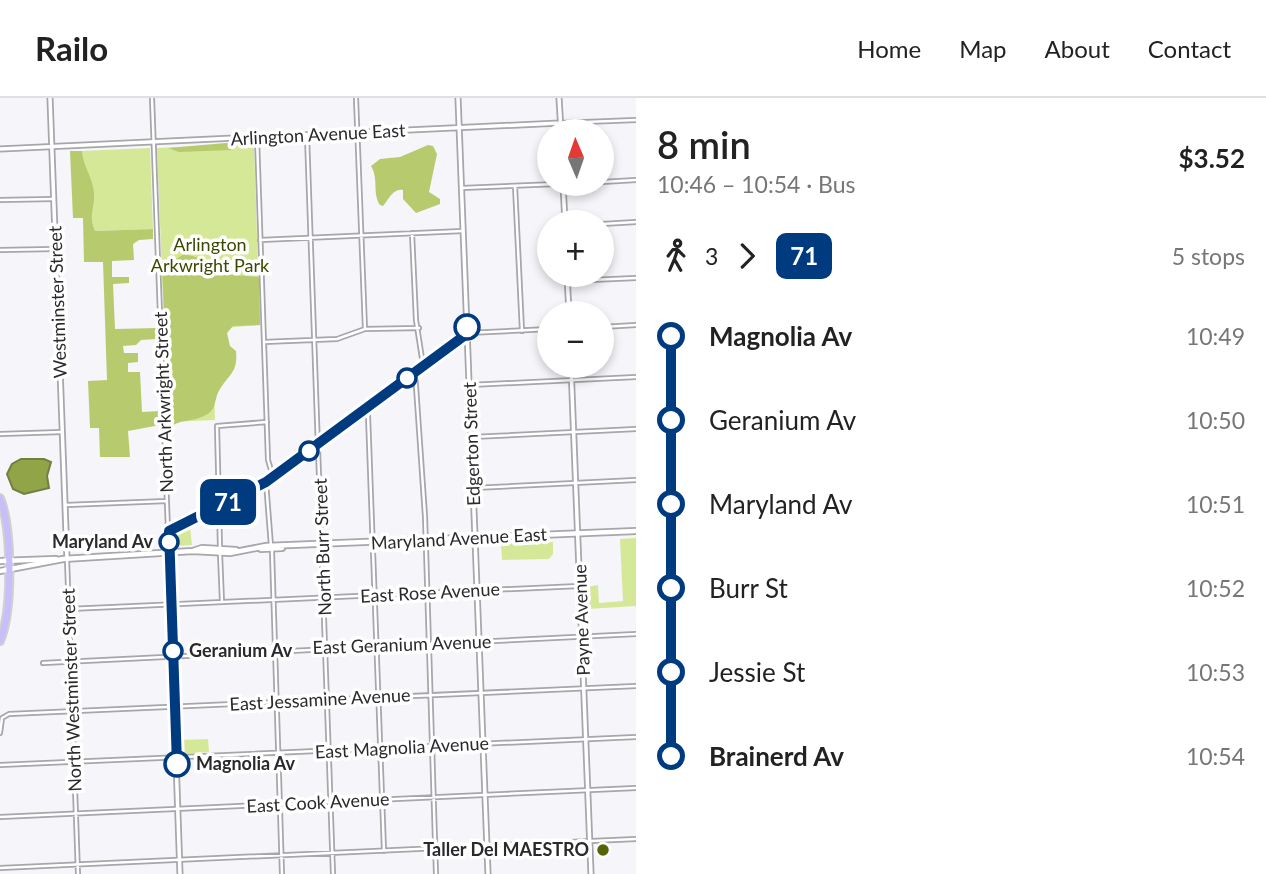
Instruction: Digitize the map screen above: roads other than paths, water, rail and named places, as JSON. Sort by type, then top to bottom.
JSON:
[{"type":"highway","points":[[0,498],[5,516],[3,560],[9,609],[0,641]]},
{"type":"main road","name":"Maryland Avenue East","points":[[60,559],[636,531]]},
{"type":"main road","points":[[3,560],[60,559]]},
{"type":"main road","points":[[4,571],[60,559]]},
{"type":"street","name":"Westminster Street","points":[[50,98],[66,505]]},
{"type":"street","name":"North Arkwright Street","points":[[152,98],[180,874]]},
{"type":"street","points":[[356,98],[365,329]]},
{"type":"street","name":"Edgerton Street","points":[[458,98],[488,874]]},
{"type":"street","points":[[559,98],[560,119]]},
{"type":"street","name":"Arlington Avenue East","points":[[614,121],[636,120]]},
{"type":"street","name":"Arlington Avenue East","points":[[0,149],[537,124]]},
{"type":"street","name":"North Burr Street","points":[[307,135],[333,874]]},
{"type":"street","points":[[257,138],[269,466],[273,477]]},
{"type":"street","points":[[614,181],[636,180]]},
{"type":"street","points":[[462,188],[537,185]]},
{"type":"street","points":[[515,186],[522,331]]},
{"type":"street","points":[[0,200],[54,199]]},
{"type":"street","points":[[614,223],[636,222]]},
{"type":"street","points":[[260,240],[463,232]]},
{"type":"street","points":[[412,233],[416,320],[423,366]]},
{"type":"street","points":[[0,250],[55,248]]},
{"type":"street","points":[[614,279],[636,278]]},
{"type":"street","points":[[614,326],[636,325]]},
{"type":"street","points":[[264,342],[337,339],[365,329],[419,328]]},
{"type":"street","points":[[169,531],[266,482],[468,333],[537,330]]},
{"type":"street","points":[[415,372],[426,541],[436,874]]},
{"type":"street","points":[[470,385],[636,377]]},
{"type":"street","name":"Payne Avenue","points":[[572,380],[591,874]]},
{"type":"street","points":[[365,409],[368,415],[376,595],[384,851]]},
{"type":"street","points":[[222,602],[217,426],[267,422]]},
{"type":"street","points":[[472,437],[636,429]]},
{"type":"street","points":[[0,434],[62,432]]},
{"type":"street","points":[[474,488],[636,481]]},
{"type":"street","points":[[266,482],[272,548],[282,874]]},
{"type":"street","points":[[66,505],[168,501]]},
{"type":"street","name":"North Westminster Street","points":[[66,505],[78,874]]},
{"type":"street","name":"East Rose Avenue","points":[[69,610],[581,586]]},
{"type":"street","name":"East Geranium Avenue","points":[[43,663],[636,634]]},
{"type":"street","name":"East Jessamine Avenue","points":[[0,733],[5,715],[636,686]]},
{"type":"street","name":"East Magnolia Avenue","points":[[0,765],[75,764],[636,737]]},
{"type":"street","name":"East Cook Avenue","points":[[0,817],[636,788]]},
{"type":"street","points":[[0,868],[180,862],[636,839]]},
{"type":"place","name":"Maryland Av","points":[[169,542]]},
{"type":"place","name":"Geranium Av","points":[[173,651]]},
{"type":"place","name":"Magnolia Av","points":[[177,764]]},
{"type":"place","name":"Taller Del MAESTRO","points":[[603,850]]},
{"type":"park label","name":"Arlington Arkwright Park","points":[[210,255]]}]
